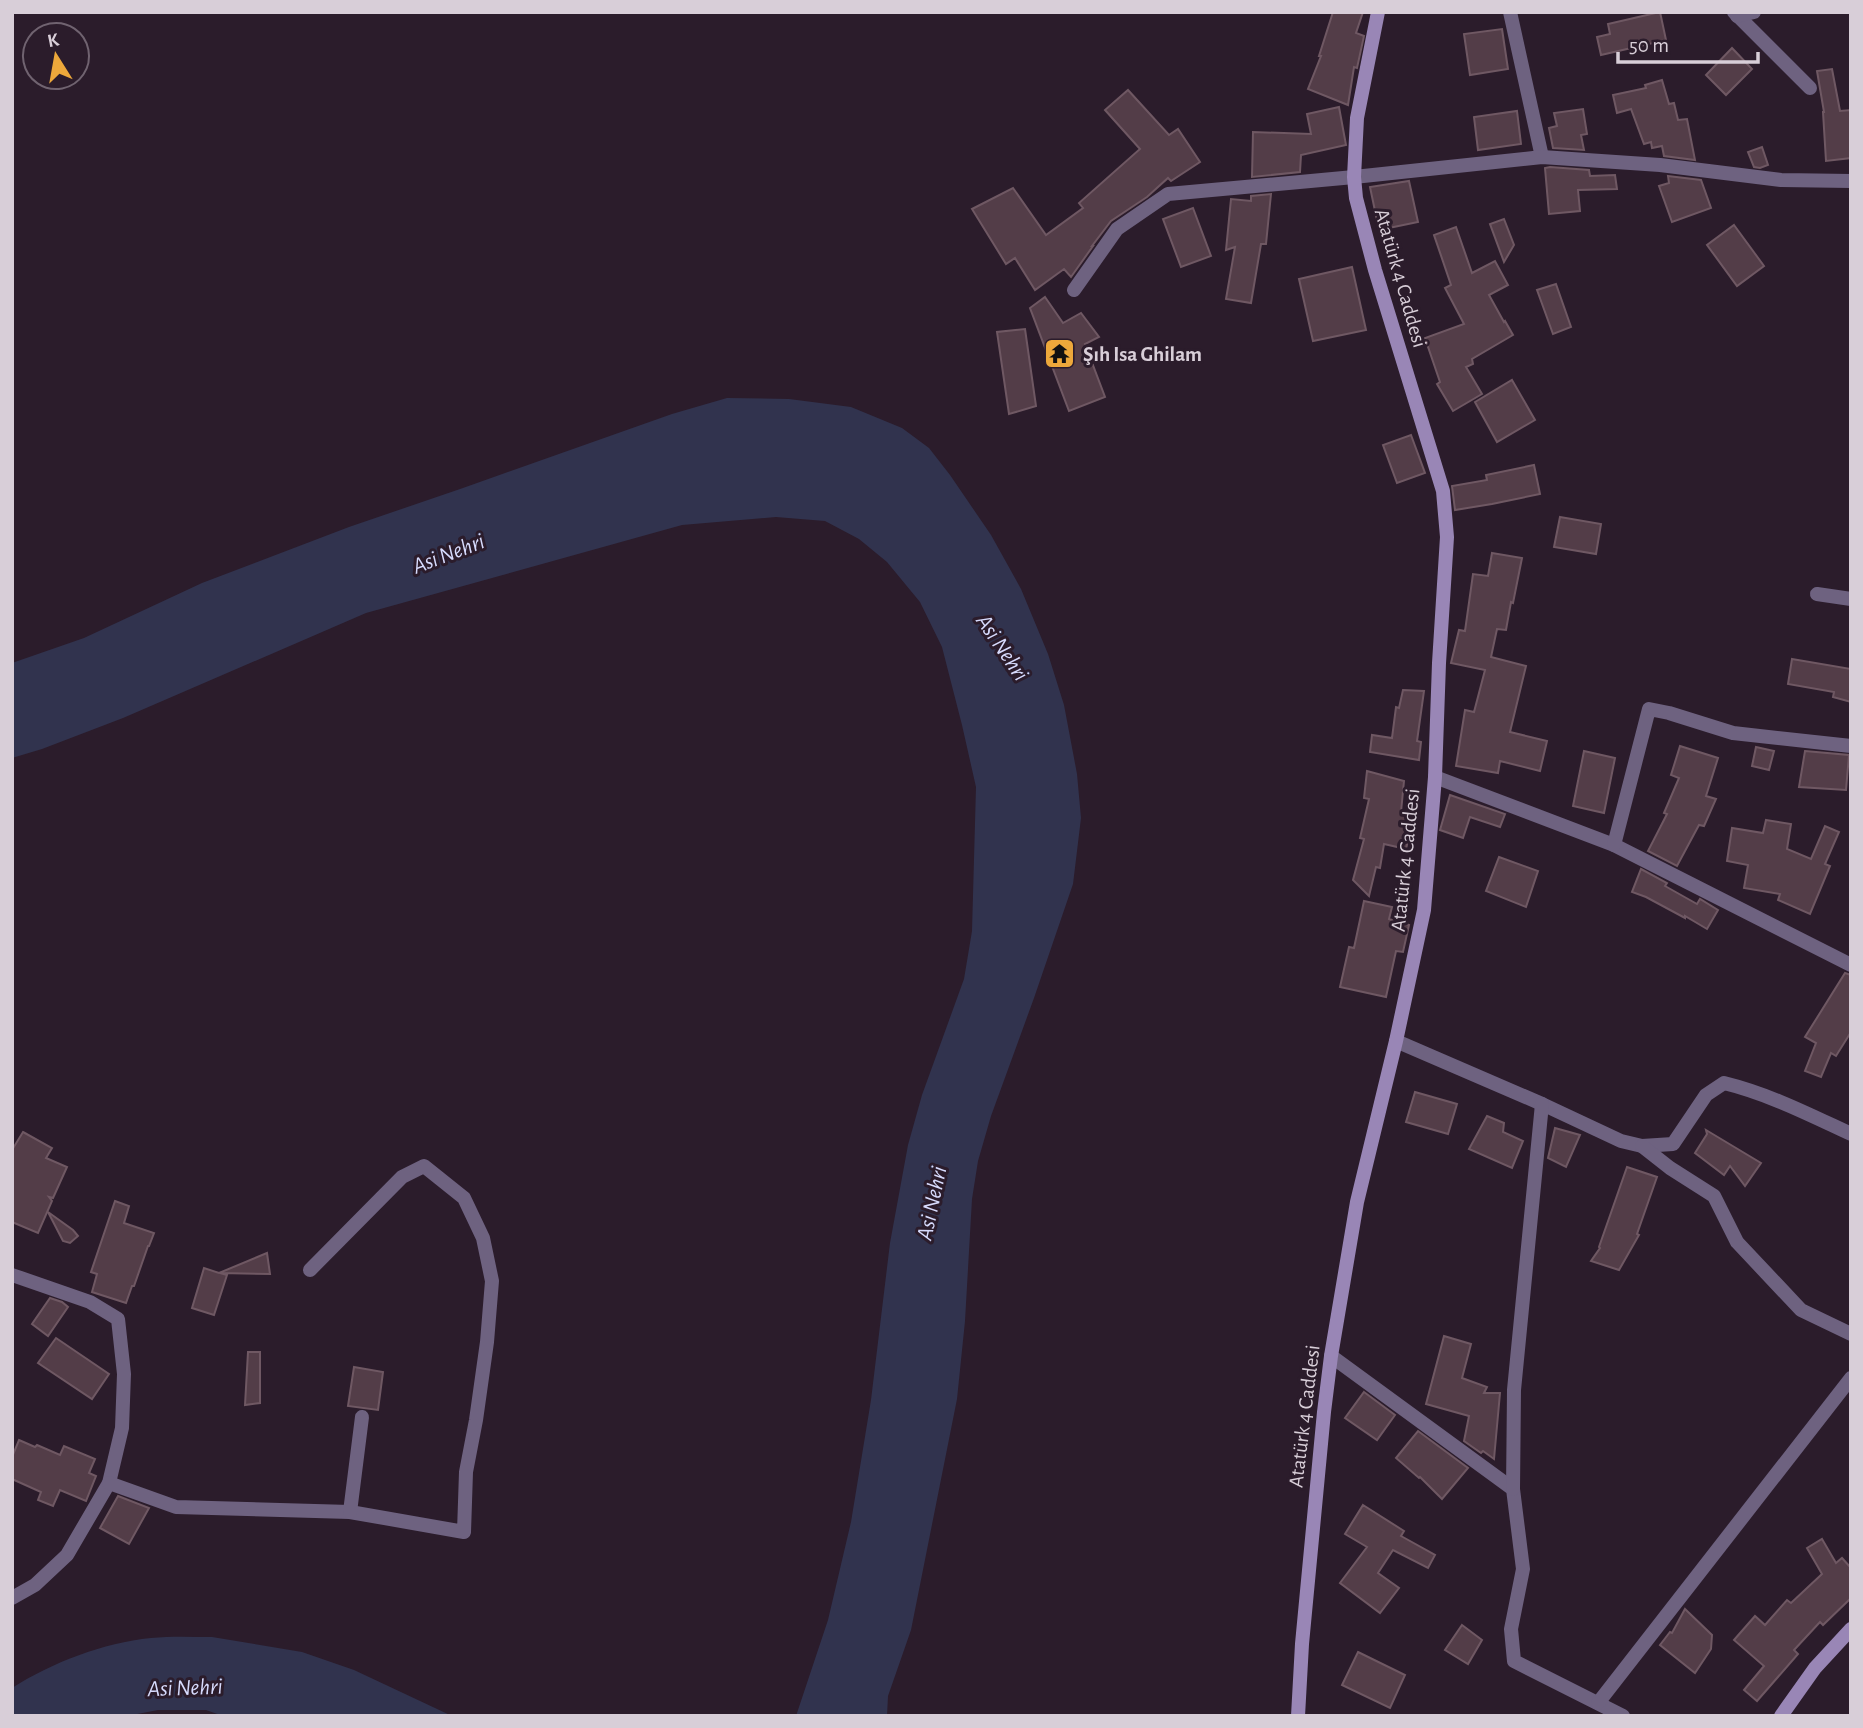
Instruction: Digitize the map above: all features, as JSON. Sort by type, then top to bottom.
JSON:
[{"type":"street","name":"Atatürk 4 Caddesi","points":[[1298,1716],[1302,1644],[1331,1356],[1357,1202],[1424,910],[1447,537],[1445,503],[1434,459],[1356,198],[1354,177],[1357,118],[1378,12]]},
{"type":"street","points":[[1510,12],[1542,156]]},
{"type":"street","points":[[1735,14],[1754,12]]},
{"type":"street","points":[[1735,14],[1810,88]]},
{"type":"street","points":[[1074,290],[1118,229],[1168,194],[1542,156],[1661,165],[1781,180],[1851,181]]},
{"type":"street","points":[[1817,594],[1851,599]]},
{"type":"street","points":[[1614,845],[1649,709],[1733,733],[1851,746]]},
{"type":"street","points":[[1434,777],[1614,845],[1851,964]]},
{"type":"street","points":[[1396,1041],[1621,1140],[1642,1146],[1673,1144],[1706,1095],[1724,1083],[1743,1087],[1791,1106],[1851,1135]]},
{"type":"street","points":[[1542,1104],[1514,1390],[1513,1489],[1523,1569],[1511,1629],[1514,1661],[1623,1716]]},
{"type":"street","points":[[1642,1146],[1714,1196],[1737,1242],[1801,1311],[1851,1334]]},
{"type":"street","points":[[109,1483],[176,1507],[349,1512],[464,1532],[466,1472],[476,1420],[492,1281],[483,1238],[464,1198],[424,1166],[402,1177],[310,1270]]},
{"type":"street","points":[[12,1275],[90,1302],[118,1319],[124,1374],[122,1427],[109,1483],[66,1555],[35,1585],[12,1598]]},
{"type":"street","points":[[1331,1356],[1513,1489]]},
{"type":"street","points":[[1598,1703],[1851,1378]]},
{"type":"street","points":[[349,1512],[362,1417]]},
{"type":"street","points":[[1782,1716],[1815,1668],[1851,1629]]},
{"type":"water","name":"Asi Nehri","points":[[727,398],[789,399],[851,407],[902,428],[929,448],[991,535],[1021,589],[1048,654],[1064,705],[1077,774],[1081,818],[1073,884],[991,1116],[978,1161],[972,1199],[965,1321],[957,1399],[911,1630],[888,1696],[887,1716],[796,1716],[828,1620],[851,1522],[871,1400],[890,1243],[908,1145],[922,1095],[964,979],[972,931],[976,787],[962,725],[942,647],[920,602],[887,562],[859,539],[825,521],[776,517],[682,525],[366,613],[123,718],[12,758],[12,663],[84,638],[202,583],[349,527],[672,414]]},
{"type":"water","name":"Asi Nehri","points":[[212,1637],[302,1652],[354,1670],[452,1716],[223,1716],[206,1710],[158,1710],[127,1716],[12,1716],[12,1688],[79,1655],[115,1644],[151,1638]]},
{"type":"building","points":[[1333,12],[1363,12],[1356,33],[1364,36],[1357,68],[1354,67],[1348,105],[1308,89],[1321,56]]},
{"type":"building","points":[[1660,12],[1666,40],[1601,55],[1597,37],[1610,34],[1608,24]]},
{"type":"building","points":[[1502,29],[1508,69],[1470,75],[1464,34]]},
{"type":"building","points":[[1732,48],[1752,69],[1726,95],[1706,75]]},
{"type":"building","points":[[1832,69],[1840,111],[1851,110],[1851,158],[1826,161],[1824,112],[1817,71]]},
{"type":"building","points":[[1662,80],[1669,104],[1674,103],[1678,120],[1687,119],[1695,160],[1664,156],[1662,146],[1652,148],[1651,142],[1644,144],[1631,109],[1617,113],[1613,95],[1646,88],[1645,85]]},
{"type":"building","points":[[1128,90],[1169,135],[1178,129],[1200,162],[1171,181],[1168,178],[1147,197],[1111,221],[1071,277],[1064,269],[1035,290],[1015,258],[1006,264],[972,209],[1013,188],[1046,235],[1083,208],[1079,203],[1140,149],[1105,110]]},
{"type":"building","points":[[1339,107],[1346,145],[1301,155],[1300,172],[1252,177],[1253,132],[1311,134],[1307,114]]},
{"type":"building","points":[[1583,109],[1587,134],[1581,135],[1584,150],[1553,148],[1549,128],[1557,126],[1554,113]]},
{"type":"building","points":[[1517,111],[1521,144],[1478,150],[1474,117]]},
{"type":"building","points":[[1762,147],[1768,165],[1754,167],[1748,152]]},
{"type":"building","points":[[1545,168],[1589,170],[1590,176],[1615,175],[1617,189],[1578,190],[1580,211],[1549,214]]},
{"type":"building","points":[[1668,176],[1701,180],[1711,208],[1672,222],[1659,186],[1669,183]]},
{"type":"building","points":[[1409,181],[1418,222],[1379,230],[1370,187]]},
{"type":"building","points":[[1271,194],[1266,244],[1261,244],[1251,303],[1226,299],[1235,247],[1226,250],[1231,199],[1251,201],[1251,196]]},
{"type":"building","points":[[1193,208],[1211,256],[1181,267],[1163,219]]},
{"type":"building","points":[[1504,219],[1514,245],[1504,262],[1490,224]]},
{"type":"building","points":[[1734,225],[1764,266],[1737,286],[1707,245]]},
{"type":"building","points":[[1456,227],[1472,273],[1495,261],[1508,285],[1489,295],[1513,335],[1472,359],[1473,364],[1466,367],[1482,394],[1453,411],[1437,384],[1440,382],[1425,338],[1464,324],[1445,288],[1451,285],[1434,235]]},
{"type":"building","points":[[1352,267],[1366,330],[1313,341],[1299,279]]},
{"type":"building","points":[[1556,284],[1571,327],[1553,334],[1537,290]]},
{"type":"building","points":[[1045,297],[1063,323],[1081,313],[1099,337],[1085,344],[1105,397],[1069,411],[1030,308]]},
{"type":"building","points":[[1025,329],[1036,406],[1009,414],[997,332]]},
{"type":"building","points":[[1512,380],[1535,420],[1497,442],[1475,402]]},
{"type":"building","points":[[1411,435],[1425,473],[1397,483],[1383,445]]},
{"type":"building","points":[[1534,465],[1540,494],[1455,510],[1452,486],[1487,480],[1486,475]]},
{"type":"building","points":[[1560,517],[1601,524],[1596,554],[1554,547]]},
{"type":"building","points":[[1492,553],[1522,558],[1506,630],[1497,629],[1491,657],[1526,666],[1510,732],[1547,741],[1540,771],[1500,761],[1498,773],[1456,766],[1465,710],[1474,712],[1485,670],[1451,663],[1459,630],[1465,631],[1473,574],[1488,576]]},
{"type":"building","points":[[1792,659],[1851,669],[1851,702],[1833,697],[1834,692],[1788,684]]},
{"type":"building","points":[[1403,690],[1424,691],[1417,741],[1421,742],[1419,760],[1370,752],[1372,735],[1392,738],[1396,707],[1399,708]]},
{"type":"building","points":[[1680,746],[1718,758],[1706,796],[1716,799],[1704,826],[1699,825],[1677,866],[1648,851],[1667,814],[1664,813],[1679,778],[1671,775]]},
{"type":"building","points":[[1756,747],[1774,751],[1769,770],[1752,766]]},
{"type":"building","points":[[1584,751],[1615,758],[1604,813],[1573,806]]},
{"type":"building","points":[[1805,751],[1849,755],[1846,790],[1799,787]]},
{"type":"building","points":[[1367,771],[1404,781],[1401,812],[1414,815],[1406,849],[1384,844],[1380,868],[1376,867],[1369,896],[1353,880],[1364,839],[1360,838],[1369,799],[1364,798]]},
{"type":"building","points":[[1450,795],[1505,814],[1500,827],[1470,817],[1463,838],[1440,830]]},
{"type":"building","points":[[1766,820],[1791,824],[1787,849],[1811,859],[1825,826],[1839,832],[1825,864],[1830,866],[1810,914],[1778,900],[1780,894],[1744,888],[1748,865],[1727,861],[1732,828],[1763,833]]},
{"type":"building","points":[[1499,857],[1538,871],[1526,907],[1486,891]]},
{"type":"building","points":[[1641,869],[1697,904],[1700,899],[1718,910],[1707,929],[1632,892]]},
{"type":"building","points":[[1364,901],[1392,907],[1389,919],[1409,925],[1403,952],[1396,951],[1386,997],[1340,987],[1349,947],[1354,948]]},
{"type":"building","points":[[1845,973],[1851,975],[1851,1032],[1836,1056],[1831,1053],[1821,1077],[1805,1071],[1816,1043],[1805,1037]]},
{"type":"building","points":[[1415,1092],[1457,1104],[1448,1134],[1406,1122]]},
{"type":"building","points":[[1487,1116],[1504,1123],[1503,1132],[1523,1141],[1512,1168],[1469,1149]]},
{"type":"building","points":[[1555,1128],[1580,1135],[1566,1167],[1548,1158]]},
{"type":"building","points":[[1706,1130],[1761,1163],[1745,1186],[1730,1166],[1724,1175],[1695,1153],[1707,1134]]},
{"type":"building","points":[[23,1132],[52,1148],[46,1158],[67,1167],[53,1198],[49,1197],[52,1201],[38,1233],[12,1222],[12,1150]]},
{"type":"building","points":[[1627,1167],[1657,1177],[1637,1234],[1639,1235],[1619,1270],[1591,1261],[1600,1248]]},
{"type":"building","points":[[115,1201],[129,1206],[124,1223],[154,1233],[126,1303],[92,1292],[97,1274],[91,1272]]},
{"type":"building","points":[[48,1212],[78,1236],[70,1243],[63,1241]]},
{"type":"building","points":[[267,1253],[270,1274],[220,1273],[227,1275],[214,1315],[192,1308],[204,1268],[219,1273]]},
{"type":"building","points":[[50,1298],[68,1307],[48,1336],[32,1324]]},
{"type":"building","points":[[1444,1336],[1471,1344],[1462,1378],[1487,1387],[1484,1393],[1500,1393],[1494,1459],[1464,1441],[1469,1416],[1426,1404]]},
{"type":"building","points":[[56,1338],[109,1374],[92,1399],[38,1363]]},
{"type":"building","points":[[248,1352],[260,1352],[260,1403],[245,1405]]},
{"type":"building","points":[[354,1367],[383,1372],[378,1410],[348,1406]]},
{"type":"building","points":[[1364,1392],[1395,1415],[1377,1440],[1345,1418]]},
{"type":"building","points":[[1418,1431],[1468,1468],[1442,1499],[1396,1458]]},
{"type":"building","points":[[19,1440],[60,1455],[64,1446],[95,1459],[89,1473],[96,1476],[86,1501],[60,1490],[53,1506],[38,1500],[41,1492],[12,1479],[12,1457]]},
{"type":"building","points":[[118,1496],[149,1508],[129,1544],[100,1528]]},
{"type":"building","points":[[1363,1505],[1404,1531],[1401,1536],[1435,1555],[1428,1568],[1393,1550],[1378,1573],[1399,1588],[1380,1613],[1340,1583],[1367,1547],[1345,1534]]},
{"type":"building","points":[[1822,1539],[1836,1563],[1842,1558],[1851,1568],[1851,1598],[1823,1625],[1820,1622],[1794,1650],[1798,1654],[1757,1701],[1744,1690],[1764,1666],[1734,1640],[1755,1616],[1765,1625],[1787,1600],[1791,1603],[1822,1574],[1807,1548]]},
{"type":"building","points":[[1685,1609],[1712,1635],[1711,1649],[1695,1673],[1660,1645],[1670,1632],[1672,1633]]},
{"type":"building","points":[[1462,1625],[1482,1640],[1468,1664],[1445,1650]]},
{"type":"building","points":[[1358,1652],[1405,1675],[1390,1708],[1342,1685]]},
{"type":"place","name":"Şıh Isa Ghilam","points":[[1060,354]]}]
